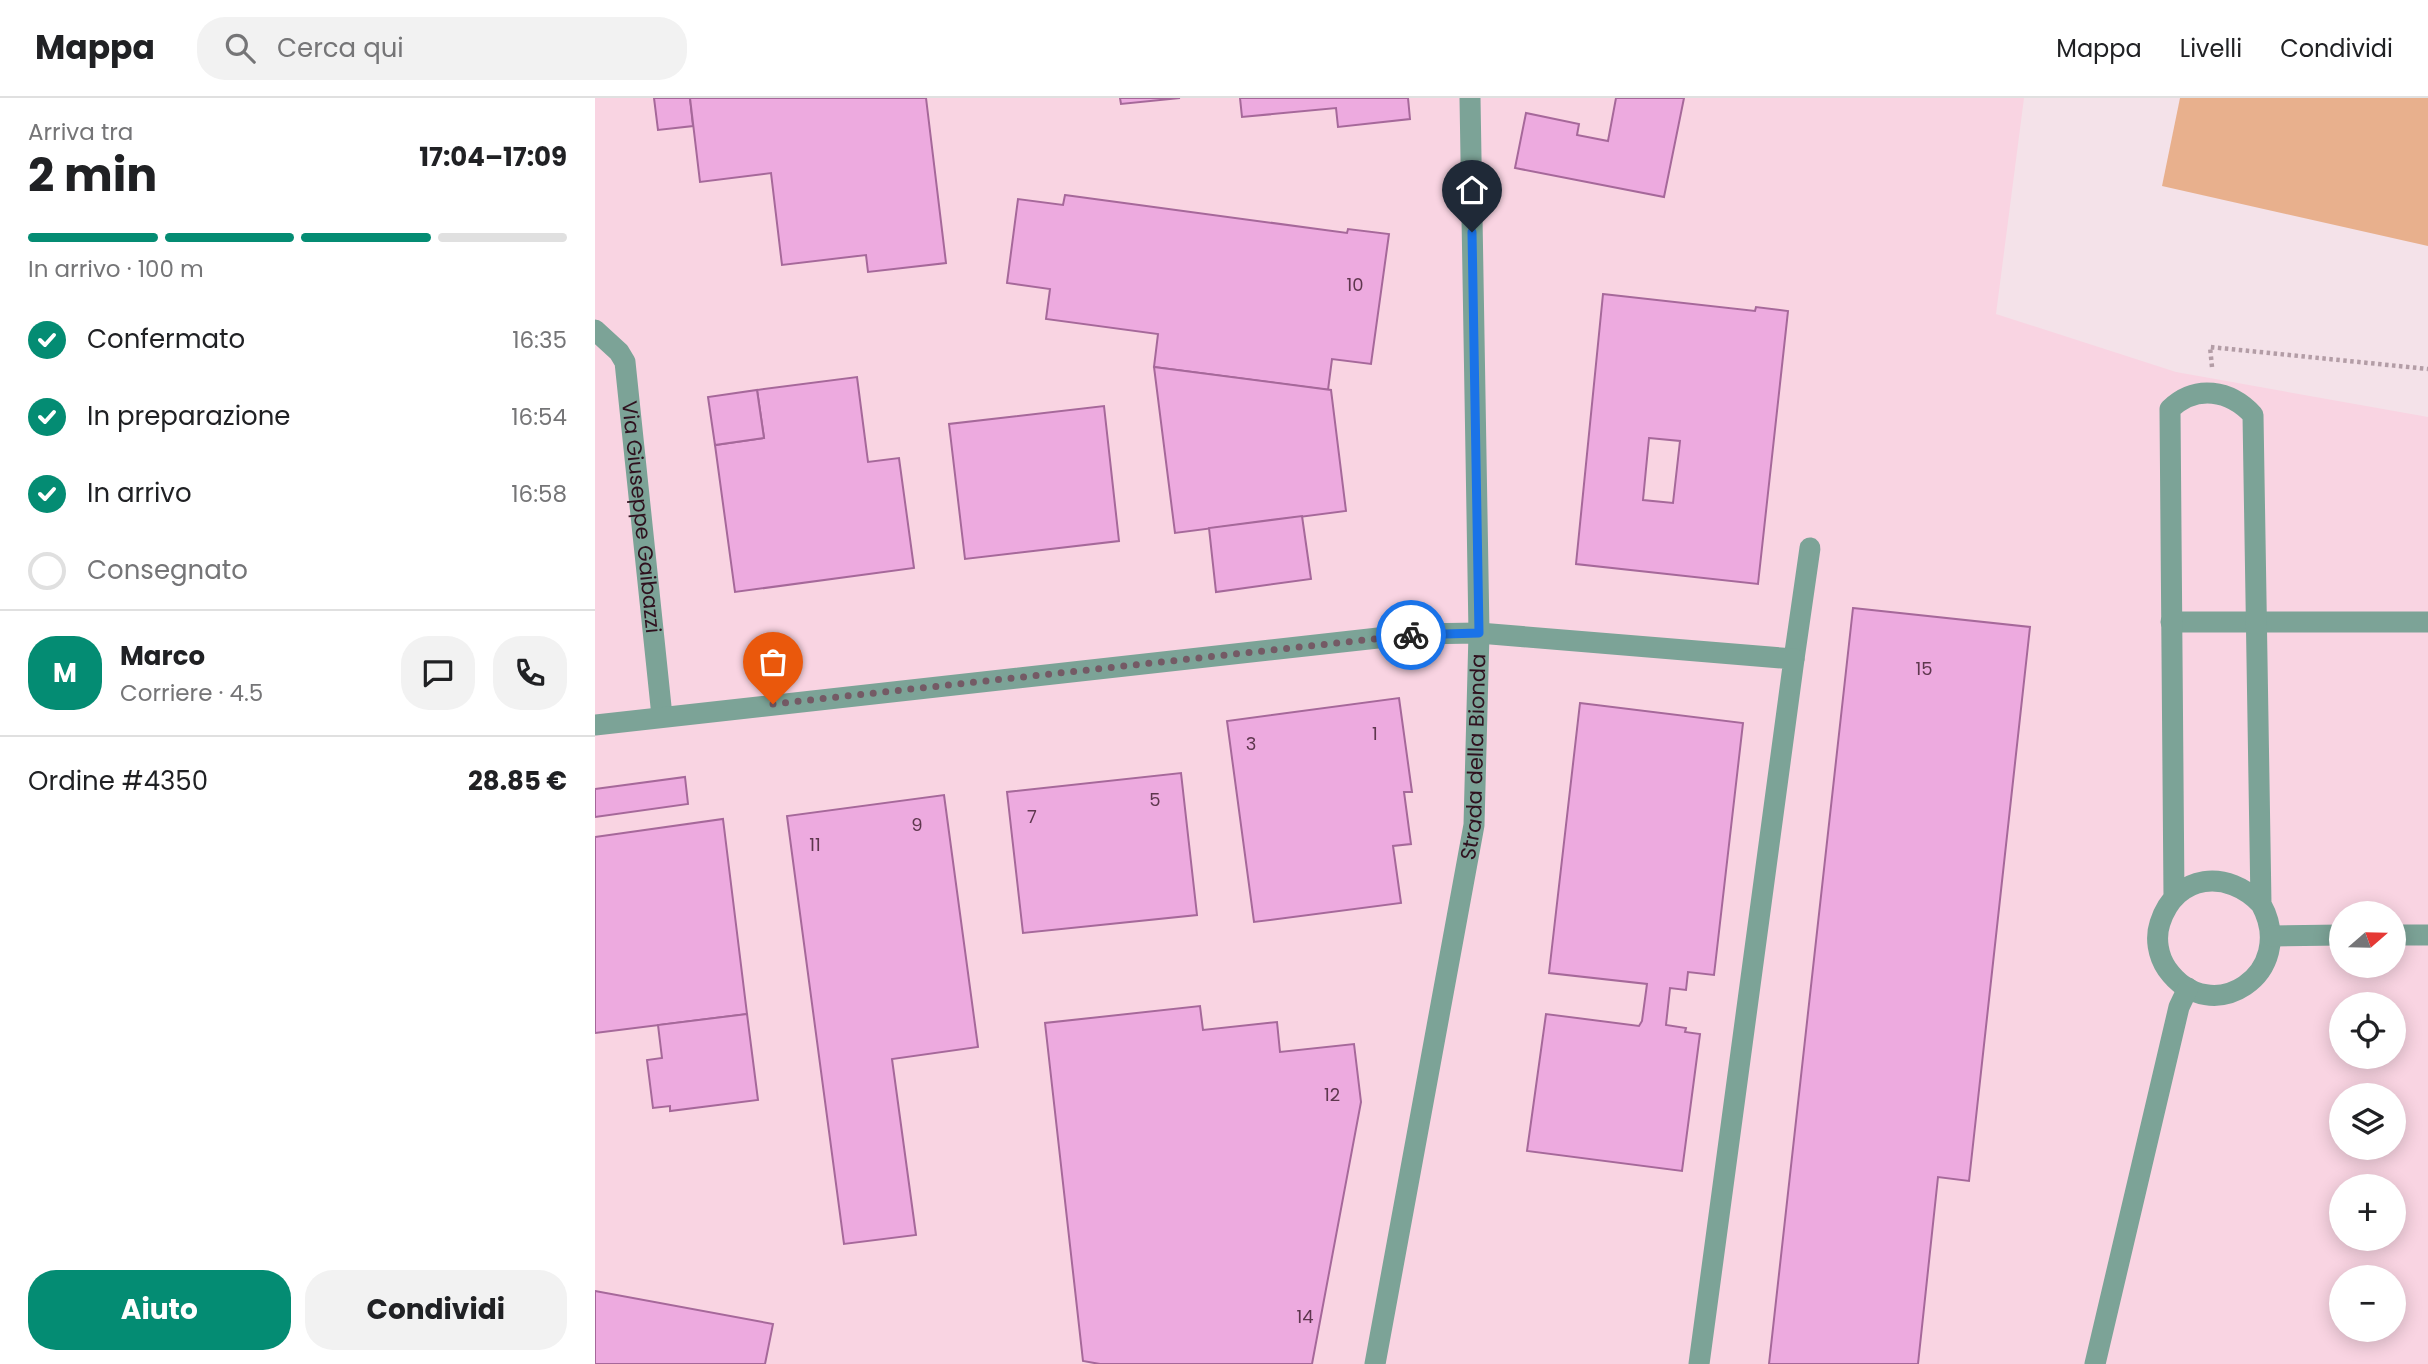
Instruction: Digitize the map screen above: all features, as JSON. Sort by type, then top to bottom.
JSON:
[{"type":"street","name":"Strada della Bionda","points":[[1375,1364],[1473,825],[1479,633],[1470,98]]},
{"type":"street","name":"Via Giuseppe Gaibazzi","points":[[595,330],[619,352],[625,362],[662,716]]},
{"type":"street","points":[[2173,898],[2170,409],[2191,394],[2214,392],[2233,397],[2253,415],[2262,904],[2269,919],[2272,936],[2270,953],[2263,968],[2253,982],[2238,991],[2204,994],[2188,988],[2174,978],[2158,947],[2158,929],[2173,898],[2194,885],[2219,880],[2243,888],[2262,904]]},
{"type":"street","points":[[1699,1364],[1810,548]]},
{"type":"street","points":[[2171,622],[2428,622]]},
{"type":"street","points":[[595,725],[1400,636],[1479,633],[1794,659]]},
{"type":"street","points":[[2406,935],[2428,934]]},
{"type":"street","points":[[2272,936],[2329,935]]},
{"type":"street","points":[[2095,1364],[2179,1007],[2188,988]]},
{"type":"path","points":[[2214,392],[2210,347],[2428,369]]},
{"type":"shaded area","points":[[595,98],[2024,98],[1996,314],[2176,372],[2428,417],[2428,1364],[595,1364]]},
{"type":"shaded area","points":[[2180,98],[2428,98],[2428,246],[2162,186]]},
{"type":"building","points":[[654,98],[690,98],[693,126],[658,130]]},
{"type":"building","points":[[690,98],[926,98],[946,263],[868,272],[866,255],[782,265],[771,173],[700,182]]},
{"type":"building","points":[[1120,98],[1180,98],[1121,104]]},
{"type":"building","points":[[1240,98],[1408,98],[1410,119],[1338,127],[1336,108],[1242,117]]},
{"type":"building","points":[[1616,98],[1684,98],[1664,197],[1515,168],[1526,113],[1579,124],[1577,135],[1608,141]]},
{"type":"building","points":[[1065,195],[1347,233],[1348,229],[1389,234],[1371,364],[1332,359],[1328,390],[1154,367],[1158,334],[1046,319],[1050,289],[1007,283],[1018,199],[1063,205]]},
{"type":"building","points":[[1603,294],[1755,311],[1756,307],[1788,311],[1758,584],[1576,564]],"holes":[[[1649,438],[1680,441],[1673,503],[1643,500]]]},
{"type":"building","points":[[1154,367],[1331,390],[1346,511],[1175,533]]},
{"type":"building","points":[[857,377],[868,462],[899,458],[914,568],[735,592],[715,445],[764,438],[757,390]]},
{"type":"building","points":[[757,390],[764,438],[715,445],[708,397]]},
{"type":"building","points":[[1104,406],[1119,541],[965,559],[949,424]]},
{"type":"building","points":[[1302,516],[1311,579],[1216,592],[1209,528]]},
{"type":"building","points":[[1853,608],[2030,627],[1969,1181],[1938,1177],[1918,1364],[1769,1364]]},
{"type":"building","points":[[1399,698],[1412,792],[1404,792],[1411,844],[1393,846],[1401,903],[1254,922],[1227,721]]},
{"type":"building","points":[[1580,703],[1743,723],[1714,975],[1688,972],[1686,990],[1670,988],[1666,1025],[1686,1028],[1685,1032],[1700,1034],[1682,1171],[1527,1151],[1546,1014],[1639,1026],[1647,984],[1549,973]]},
{"type":"building","points":[[1181,773],[1197,915],[1023,933],[1007,792]]},
{"type":"building","points":[[685,777],[688,804],[595,817],[595,789]]},
{"type":"building","points":[[944,795],[978,1047],[892,1059],[916,1235],[844,1244],[787,816]]},
{"type":"building","points":[[723,819],[747,1014],[595,1033],[595,837]]},
{"type":"building","points":[[1200,1006],[1203,1030],[1277,1022],[1280,1052],[1354,1044],[1361,1102],[1312,1364],[1100,1364],[1083,1361],[1045,1023]]},
{"type":"building","points":[[747,1014],[758,1100],[670,1111],[670,1106],[653,1108],[647,1060],[662,1058],[658,1025]]},
{"type":"building","points":[[595,1291],[773,1324],[765,1364],[595,1364]]},
{"type":"way so far","points":[[773,704],[1411,635]]},
{"type":"route","points":[[1411,635],[1479,633],[1472,232]]}]
